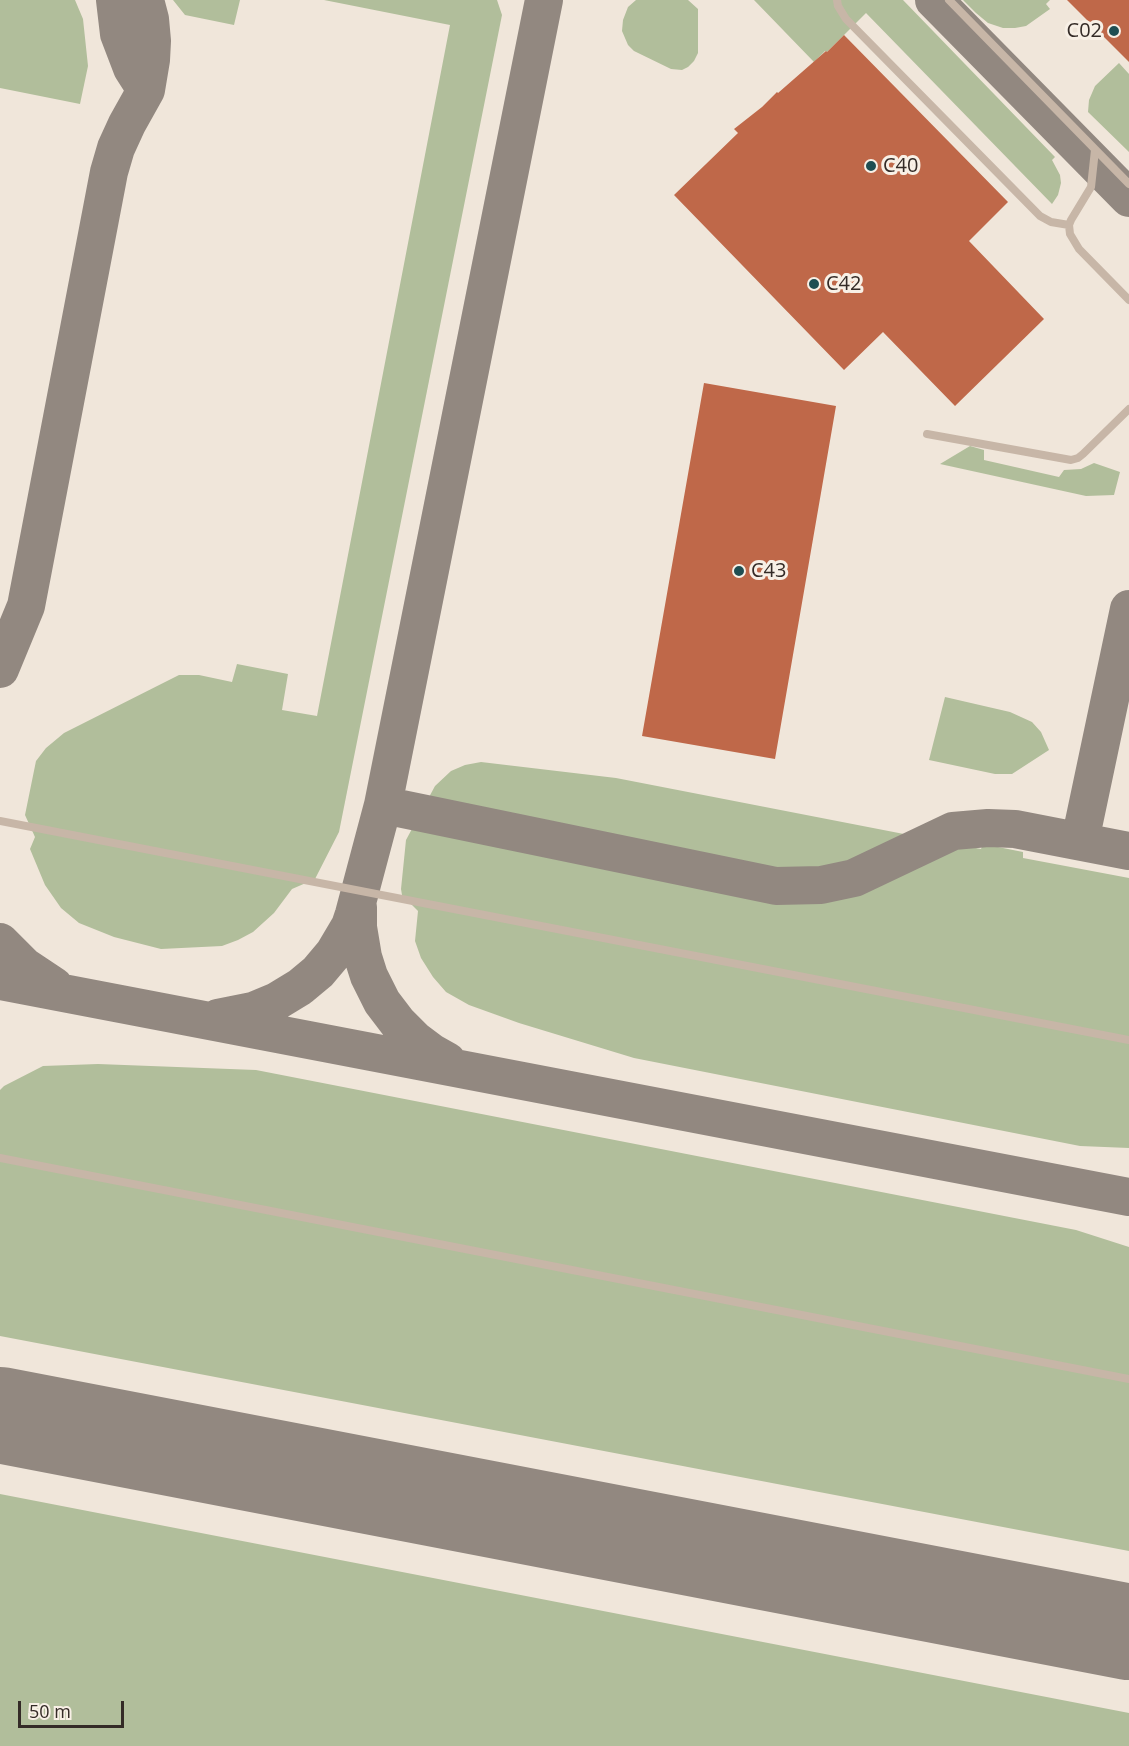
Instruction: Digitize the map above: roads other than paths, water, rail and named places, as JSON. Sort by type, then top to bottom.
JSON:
[{"type":"lane","points":[[837,0],[846,19],[1040,216],[1051,222],[1069,225]]},
{"type":"lane","points":[[949,0],[1129,184]]},
{"type":"lane","points":[[1095,150],[1091,187],[1073,215],[1069,225],[1070,234],[1076,245],[1129,300]]},
{"type":"lane","points":[[927,434],[1071,460],[1083,454],[1129,409]]},
{"type":"lane","points":[[0,821],[1129,1040]]},
{"type":"lane","points":[[0,1158],[1129,1379]]},
{"type":"place","name":"C02","points":[[1114,31]]},
{"type":"place","name":"C40","points":[[871,166]]},
{"type":"place","name":"C42","points":[[814,284]]},
{"type":"place","name":"C43","points":[[739,571]]}]
